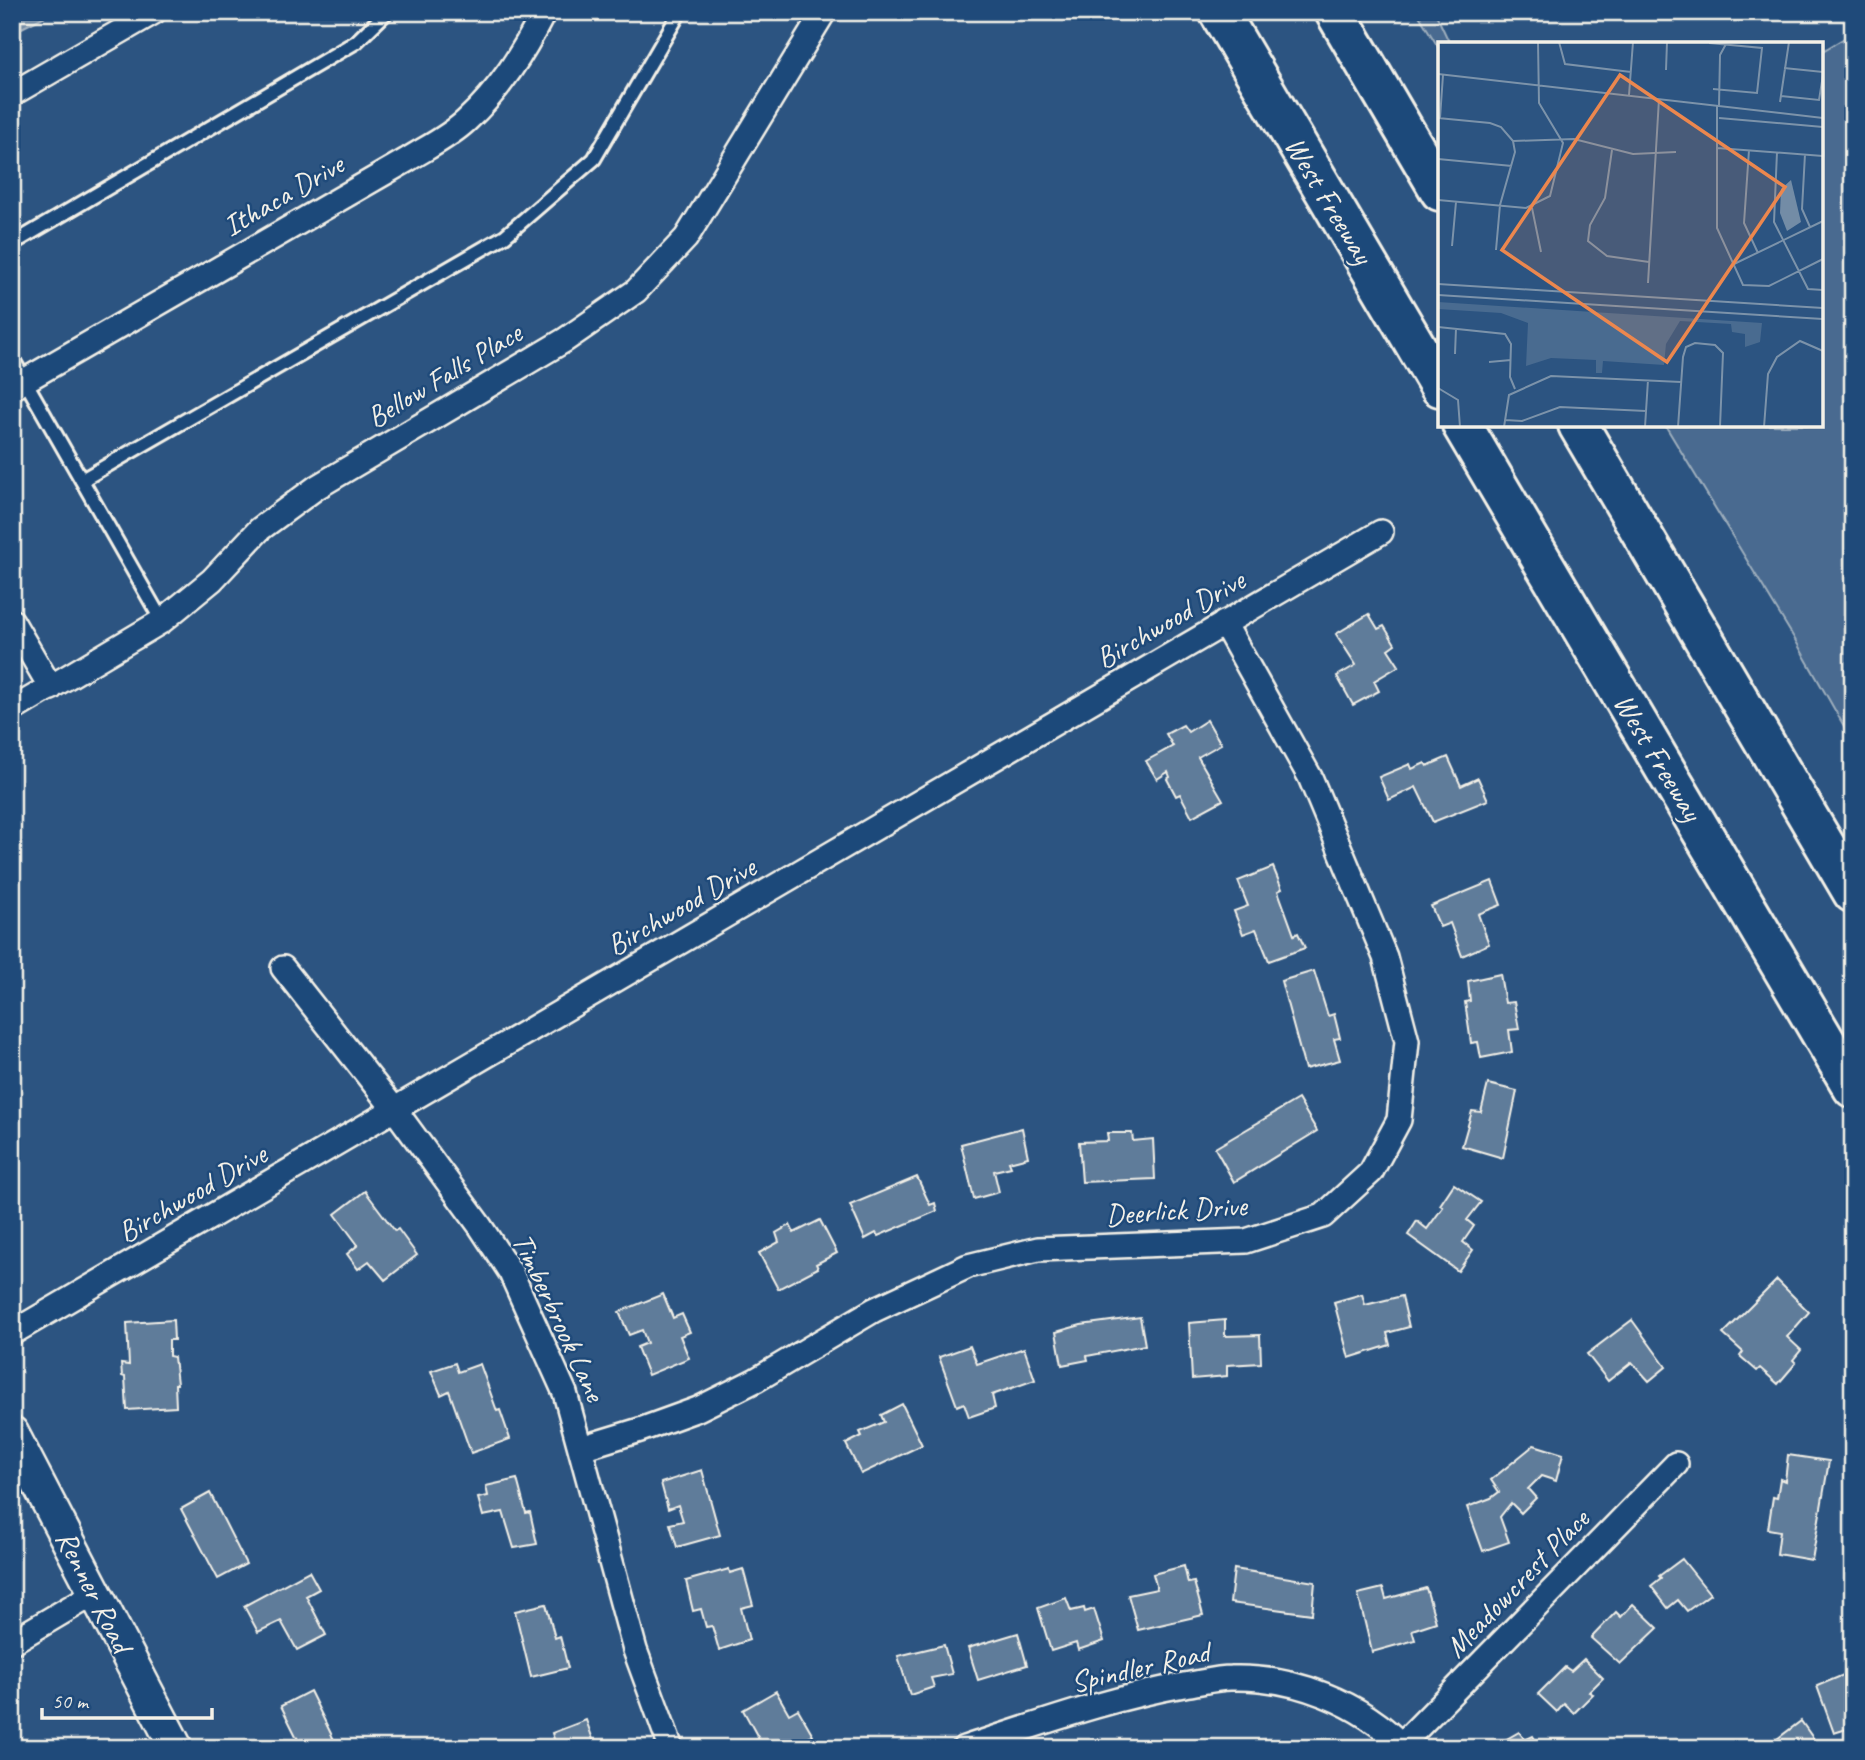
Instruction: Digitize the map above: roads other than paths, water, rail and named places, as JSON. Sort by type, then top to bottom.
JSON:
[{"type":"highway","name":"West Freeway","points":[[1219,12],[1438,384]]},
{"type":"highway","points":[[1335,12],[1438,188]]},
{"type":"highway","name":"West Freeway","points":[[1463,427],[1853,1088]]},
{"type":"highway","points":[[1579,427],[1853,893]]},
{"type":"main road","name":"Renner Road","points":[[12,1433],[176,1748]]},
{"type":"street","points":[[12,94],[154,12]]},
{"type":"street","name":"Ithaca Drive","points":[[18,384],[407,160],[464,123],[501,85],[527,45],[544,12]]},
{"type":"street","name":"Bellow Falls Place","points":[[12,710],[162,621],[212,580],[260,529],[317,487],[565,341],[636,291],[686,238],[824,12]]},
{"type":"street","name":"Birchwood Drive","points":[[12,1334],[1381,532]]},
{"type":"street","points":[[12,621],[51,688]]},
{"type":"street","name":"Deerlick Drive","points":[[581,1448],[698,1409],[756,1380],[874,1310],[968,1266],[1038,1249],[1246,1241],[1323,1216],[1371,1172],[1399,1120],[1407,1041],[1388,969],[1310,777],[1224,623]]},
{"type":"street","name":"Timberbrook Lane","points":[[283,968],[395,1110],[511,1273],[565,1393],[635,1650],[671,1748]]},
{"type":"street","name":"Meadowcrest Place","points":[[1402,1746],[1676,1464]]},
{"type":"street","points":[[12,1642],[95,1593]]},
{"type":"street","name":"Spindler Road","points":[[964,1748],[1150,1691],[1230,1678],[1270,1681],[1312,1690],[1342,1703],[1402,1746]]},
{"type":"lane","points":[[12,244],[356,42],[387,12]]},
{"type":"lane","points":[[82,480],[505,236],[594,159],[680,12]]},
{"type":"lane","points":[[12,358],[18,384],[82,480],[162,621]]}]
